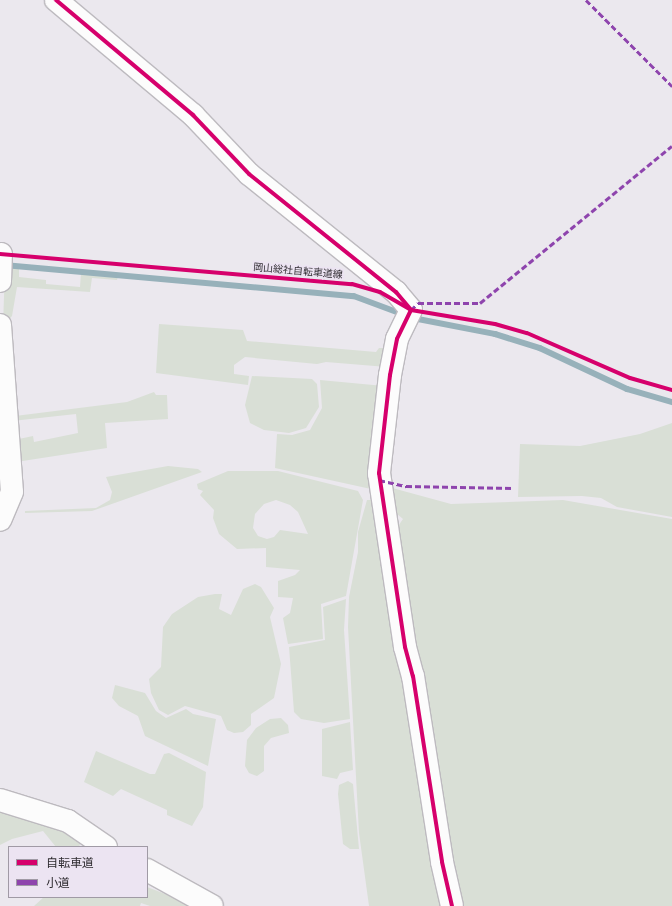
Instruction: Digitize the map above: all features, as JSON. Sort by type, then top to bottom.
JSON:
[{"type":"street","points":[[56,0],[192,115],[249,174],[396,292],[411,310],[406,317],[397,339],[390,375],[379,480],[405,647],[413,676],[442,862],[452,906]]},
{"type":"street","points":[[0,325],[12,492],[0,520]]},
{"type":"street","points":[[0,800],[68,821],[105,846]]},
{"type":"street","points":[[148,871],[212,906]]},
{"type":"shaded area","points":[[5,267],[19,268],[19,277],[46,280],[46,284],[80,287],[81,273],[118,276],[117,280],[92,278],[90,292],[17,287],[12,316],[3,326]]},
{"type":"shaded area","points":[[159,324],[243,330],[247,341],[376,352],[379,348],[390,348],[387,367],[326,362],[317,364],[245,357],[234,365],[234,374],[249,376],[248,385],[156,373]]},
{"type":"shaded area","points":[[252,376],[312,379],[317,384],[319,407],[306,428],[289,433],[264,430],[250,423],[245,405]]},
{"type":"shaded area","points":[[320,380],[384,386],[371,489],[275,468],[277,434],[292,435],[310,430],[322,408]]},
{"type":"shaded area","points":[[154,392],[156,395],[167,395],[168,419],[105,423],[107,448],[16,462],[14,440],[33,436],[34,442],[78,433],[76,414],[12,421],[15,416],[127,402]]},
{"type":"shaded area","points":[[672,423],[672,517],[617,507],[601,498],[582,496],[518,497],[520,444],[580,446],[640,434]]},
{"type":"shaded area","points":[[168,466],[198,469],[202,472],[92,511],[25,513],[25,511],[96,508],[110,500],[112,492],[106,477]]},
{"type":"shaded area","points":[[228,471],[278,471],[358,491],[363,500],[346,596],[321,604],[323,639],[288,644],[283,618],[290,613],[293,598],[278,597],[278,581],[295,575],[300,570],[266,567],[266,548],[237,549],[219,534],[213,518],[214,510],[200,495],[203,491],[198,489],[197,484]],"holes":[[[276,500],[290,505],[298,512],[308,534],[280,530],[274,537],[267,539],[258,536],[253,528],[255,514],[264,504]]]},
{"type":"shaded area","points":[[385,486],[451,504],[563,500],[672,519],[672,906],[457,906],[394,532],[403,519],[389,507]]},
{"type":"shaded area","points":[[367,500],[376,500],[448,906],[369,906],[359,833],[348,627],[349,597],[358,552],[358,532]]},
{"type":"shaded area","points":[[255,584],[261,587],[274,608],[270,617],[281,664],[274,698],[251,714],[251,725],[243,732],[234,733],[227,730],[221,716],[185,706],[168,715],[159,710],[151,693],[149,679],[161,667],[163,627],[172,614],[198,597],[222,594],[219,609],[231,615],[243,589]]},
{"type":"shaded area","points":[[346,599],[344,630],[350,719],[324,723],[301,719],[294,712],[289,647],[325,640],[323,607]]},
{"type":"shaded area","points":[[115,685],[145,693],[156,711],[166,718],[186,709],[193,714],[216,719],[208,766],[145,736],[138,716],[119,706],[112,698]]},
{"type":"shaded area","points":[[281,718],[288,725],[289,733],[271,738],[264,746],[264,771],[257,776],[249,773],[245,766],[247,740],[256,728],[270,719]]},
{"type":"shaded area","points":[[350,722],[353,770],[340,773],[337,779],[322,776],[322,729]]},
{"type":"shaded area","points":[[96,751],[150,774],[155,774],[164,754],[169,753],[206,772],[203,807],[192,826],[167,815],[167,810],[121,789],[113,796],[84,782]]},
{"type":"shaded area","points":[[348,781],[353,784],[359,849],[350,849],[343,844],[338,794],[339,785]]},
{"type":"shaded area","points":[[0,804],[83,835],[79,846],[55,846],[43,831],[12,839],[0,845]]},
{"type":"shaded area","points":[[148,887],[197,906],[150,906],[141,903],[140,906],[34,906],[43,898],[148,898]]},
{"type":"waterway","points":[[4,265],[354,296],[405,315]]},
{"type":"waterway","points":[[413,318],[495,334],[540,348],[627,389],[672,402]]},
{"type":"marked path","points":[[586,0],[672,86]]},
{"type":"marked path","points":[[411,310],[418,303],[480,303],[672,146]]},
{"type":"marked path","points":[[379,480],[406,486],[513,488]]},
{"type":"cycle path","points":[[56,0],[193,115],[249,174],[396,292],[411,310],[397,339],[390,375],[379,473],[405,647],[413,676],[442,862],[452,906]]},
{"type":"cycle path","name":"岡山総社自転車道線","points":[[0,254],[352,284],[380,292],[411,310],[495,324],[527,333],[630,378],[672,390]]}]
